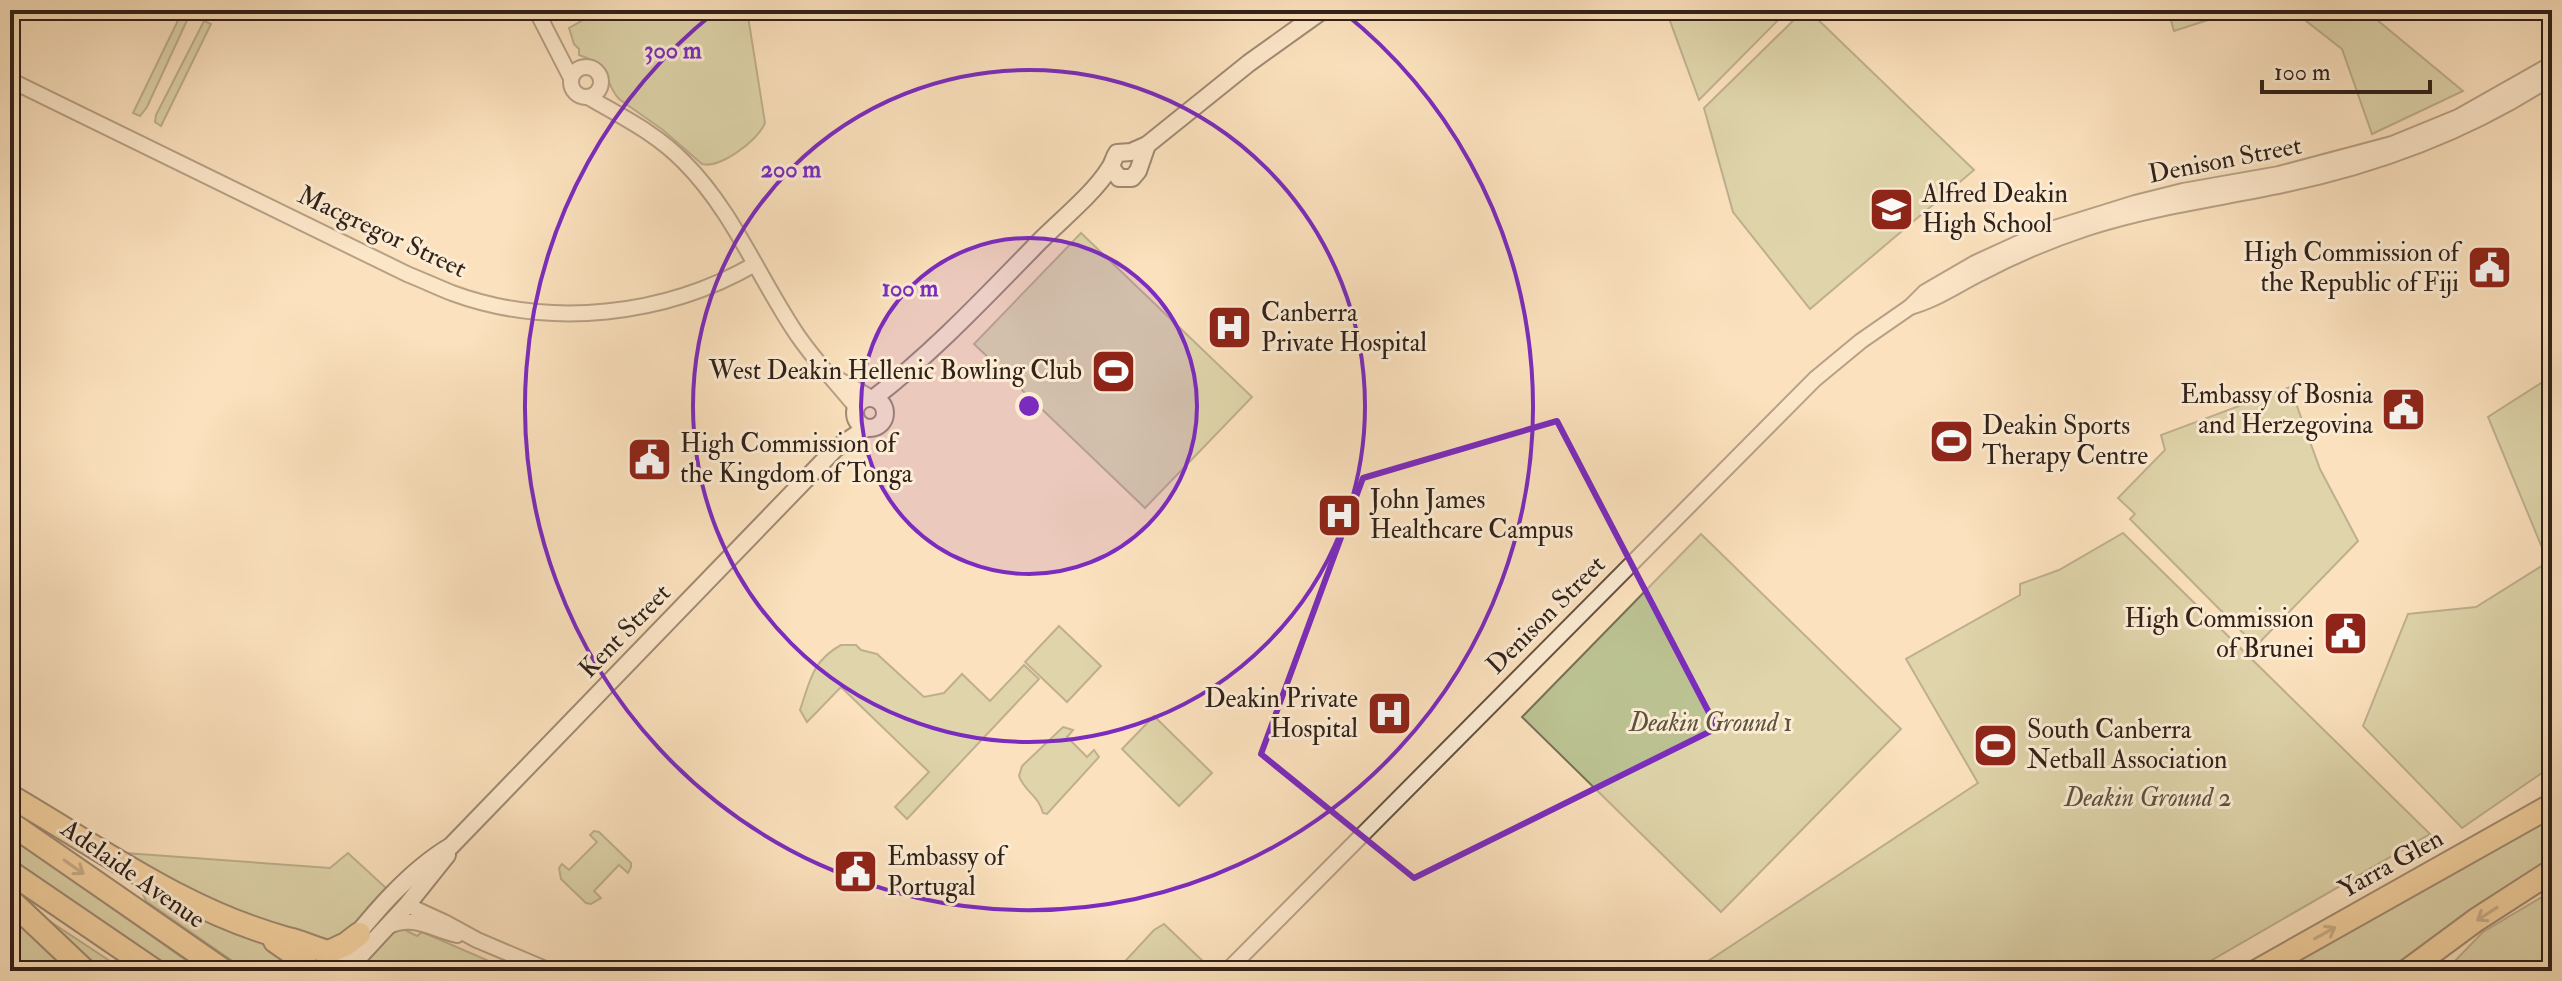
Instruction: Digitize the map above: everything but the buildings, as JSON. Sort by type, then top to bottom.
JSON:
[{"type":"highway","points":[[2404,890],[2552,795]]},
{"type":"highway","points":[[10,796],[132,872],[257,931],[291,952],[311,971]]},
{"type":"highway","name":"Yarra Glen","points":[[2257,971],[2552,805]]},
{"type":"highway","name":"Adelaide Avenue","points":[[10,823],[224,971]]},
{"type":"highway","points":[[2407,971],[2476,920],[2552,871]]},
{"type":"highway","points":[[10,872],[155,971]]},
{"type":"highway","points":[[10,900],[85,971]]},
{"type":"highway","points":[[257,931],[329,952],[346,944],[365,926]]},
{"type":"main road","points":[[1115,172],[1128,179],[1135,176],[1135,158],[1147,145],[1249,63],[1323,10]]},
{"type":"main road","points":[[914,368],[881,423],[866,428],[858,423],[855,411],[861,400],[872,398],[914,368],[1080,201],[1115,172],[1117,153],[1135,158]]},
{"type":"main road","points":[[872,398],[882,404],[885,414]]},
{"type":"main road","name":"Kent Street","points":[[835,449],[855,411]]},
{"type":"main road","name":"Kent Street","points":[[327,971],[398,890],[451,846],[835,449],[866,428]]},
{"type":"main road","name":"Kent Street","points":[[346,971],[446,859],[451,846]]},
{"type":"main road","points":[[365,926],[393,906],[407,905]]},
{"type":"street","points":[[536,10],[558,50],[574,91],[621,114],[661,140],[685,162],[713,196],[793,329],[855,411]]},
{"type":"street","points":[[558,50],[583,67],[595,70],[608,98],[621,114]]},
{"type":"street","name":"Denison Street","points":[[1227,971],[1797,396],[1925,292],[1975,263],[2083,217],[2171,194],[2279,174],[2381,148],[2458,117],[2552,64]]},
{"type":"street","points":[[571,78],[583,67]]},
{"type":"street","name":"Denison Street","points":[[1910,307],[1929,302],[2011,258],[2087,228],[2185,202],[2323,176],[2396,155],[2463,127],[2552,77]]},
{"type":"street","name":"Macgregor Street","points":[[10,80],[407,274],[454,293],[496,305],[569,313],[629,309],[690,293],[755,264]]},
{"type":"street","points":[[588,97],[597,91],[601,82]]},
{"type":"street","points":[[829,374],[872,398]]},
{"type":"street","points":[[407,905],[477,940],[550,971]]},
{"type":"street","points":[[387,927],[411,920],[477,940]]},
{"type":"highlighted area","points":[[1557,421],[1717,728],[1414,878],[1261,754],[1363,478]]},
{"type":"green space","points":[[183,10],[189,16],[147,107],[140,116],[133,113]]},
{"type":"green space","points":[[601,10],[747,10],[765,123],[755,138],[728,158],[702,164],[663,130],[619,99],[604,68],[579,55],[569,28]]},
{"type":"green space","points":[[1666,10],[1788,10],[1699,100]]},
{"type":"green space","points":[[1804,10],[1808,10],[1974,170],[1810,309],[1733,212],[1704,108]]},
{"type":"green space","points":[[2168,10],[2239,10],[2174,31]]},
{"type":"green space","points":[[2292,10],[2365,10],[2463,91],[2372,134],[2342,49]]},
{"type":"green space","points":[[204,21],[211,24],[161,126],[155,122],[156,115]]},
{"type":"green space","name":"West Deakin Hellenic Bowling Club","points":[[1081,233],[1252,397],[1145,508],[974,344]]},
{"type":"green space","points":[[2552,376],[2552,766],[2462,828],[2363,726],[2408,614],[2476,607],[2548,562],[2488,417]]},
{"type":"green space","points":[[2290,387],[2320,469],[2358,541],[2256,646],[2130,519],[2135,514],[2118,498],[2165,450],[2161,435]]},
{"type":"green space","name":"Deakin Ground 2","points":[[2123,533],[2430,834],[2193,971],[1693,971],[1978,783],[1906,659],[2020,595],[2020,584],[2059,570]]},
{"type":"green space","name":"Deakin Ground 1","points":[[1701,534],[1901,729],[1721,912],[1522,717]]},
{"type":"green space","points":[[1059,626],[1101,666],[1067,702],[1025,662]]},
{"type":"green space","points":[[841,645],[856,645],[861,650],[877,654],[924,697],[944,693],[962,674],[990,701],[1024,665],[1039,679],[907,819],[895,807],[929,772],[841,687],[807,722],[800,710],[818,665]]},
{"type":"green space","points":[[1154,716],[1212,773],[1179,806],[1122,749]]},
{"type":"green space","points":[[1063,727],[1073,730],[1067,737],[1087,757],[1094,750],[1099,757],[1047,814],[1043,813],[1019,776],[1022,766]]},
{"type":"green space","points":[[2552,815],[2552,858],[2457,921],[2390,971],[2273,971]]},
{"type":"green space","points":[[594,831],[599,832],[631,863],[631,867],[628,873],[619,865],[594,891],[601,898],[591,904],[586,903],[561,879],[559,868],[562,864],[569,870],[597,842],[590,835]]},
{"type":"green space","points":[[10,836],[201,971],[175,971],[10,858]]},
{"type":"green space","points":[[125,853],[330,868],[348,853],[386,888],[367,908],[392,933],[411,925],[407,931],[417,936],[422,932],[505,968],[504,971],[247,971],[146,901]]},
{"type":"green space","points":[[2552,891],[2552,971],[2445,971],[2483,932]]},
{"type":"green space","points":[[10,895],[125,971],[10,971]]},
{"type":"green space","points":[[1164,924],[1209,967],[1205,971],[1116,971],[1154,930]]},
{"type":"waterway","points":[[2538,971],[2552,958]]},
{"type":"place","name":"Alfred Deakin High School","points":[[1891,209]]},
{"type":"place","name":"High Commission of the Republic of Fiji","points":[[2490,268]]},
{"type":"place","name":"Canberra Private Hospital","points":[[1230,328]]},
{"type":"place","name":"West Deakin Hellenic Bowling Club","points":[[1113,371]]},
{"type":"place","name":"Embassy of Bosnia and Herzegovina","points":[[2404,410]]},
{"type":"place","name":"Deakin Sports Therapy Centre","points":[[1951,441]]},
{"type":"place","name":"High Commission of the Kingdom of Tonga","points":[[649,459]]},
{"type":"place","name":"John James Healthcare Campus","points":[[1339,515]]},
{"type":"place","name":"High Commission of Brunei","points":[[2345,634]]},
{"type":"place","name":"Deakin Private Hospital","points":[[1389,714]]},
{"type":"place","name":"South Canberra Netball Association","points":[[1996,745]]},
{"type":"place","name":"Embassy of Portugal","points":[[856,872]]}]
